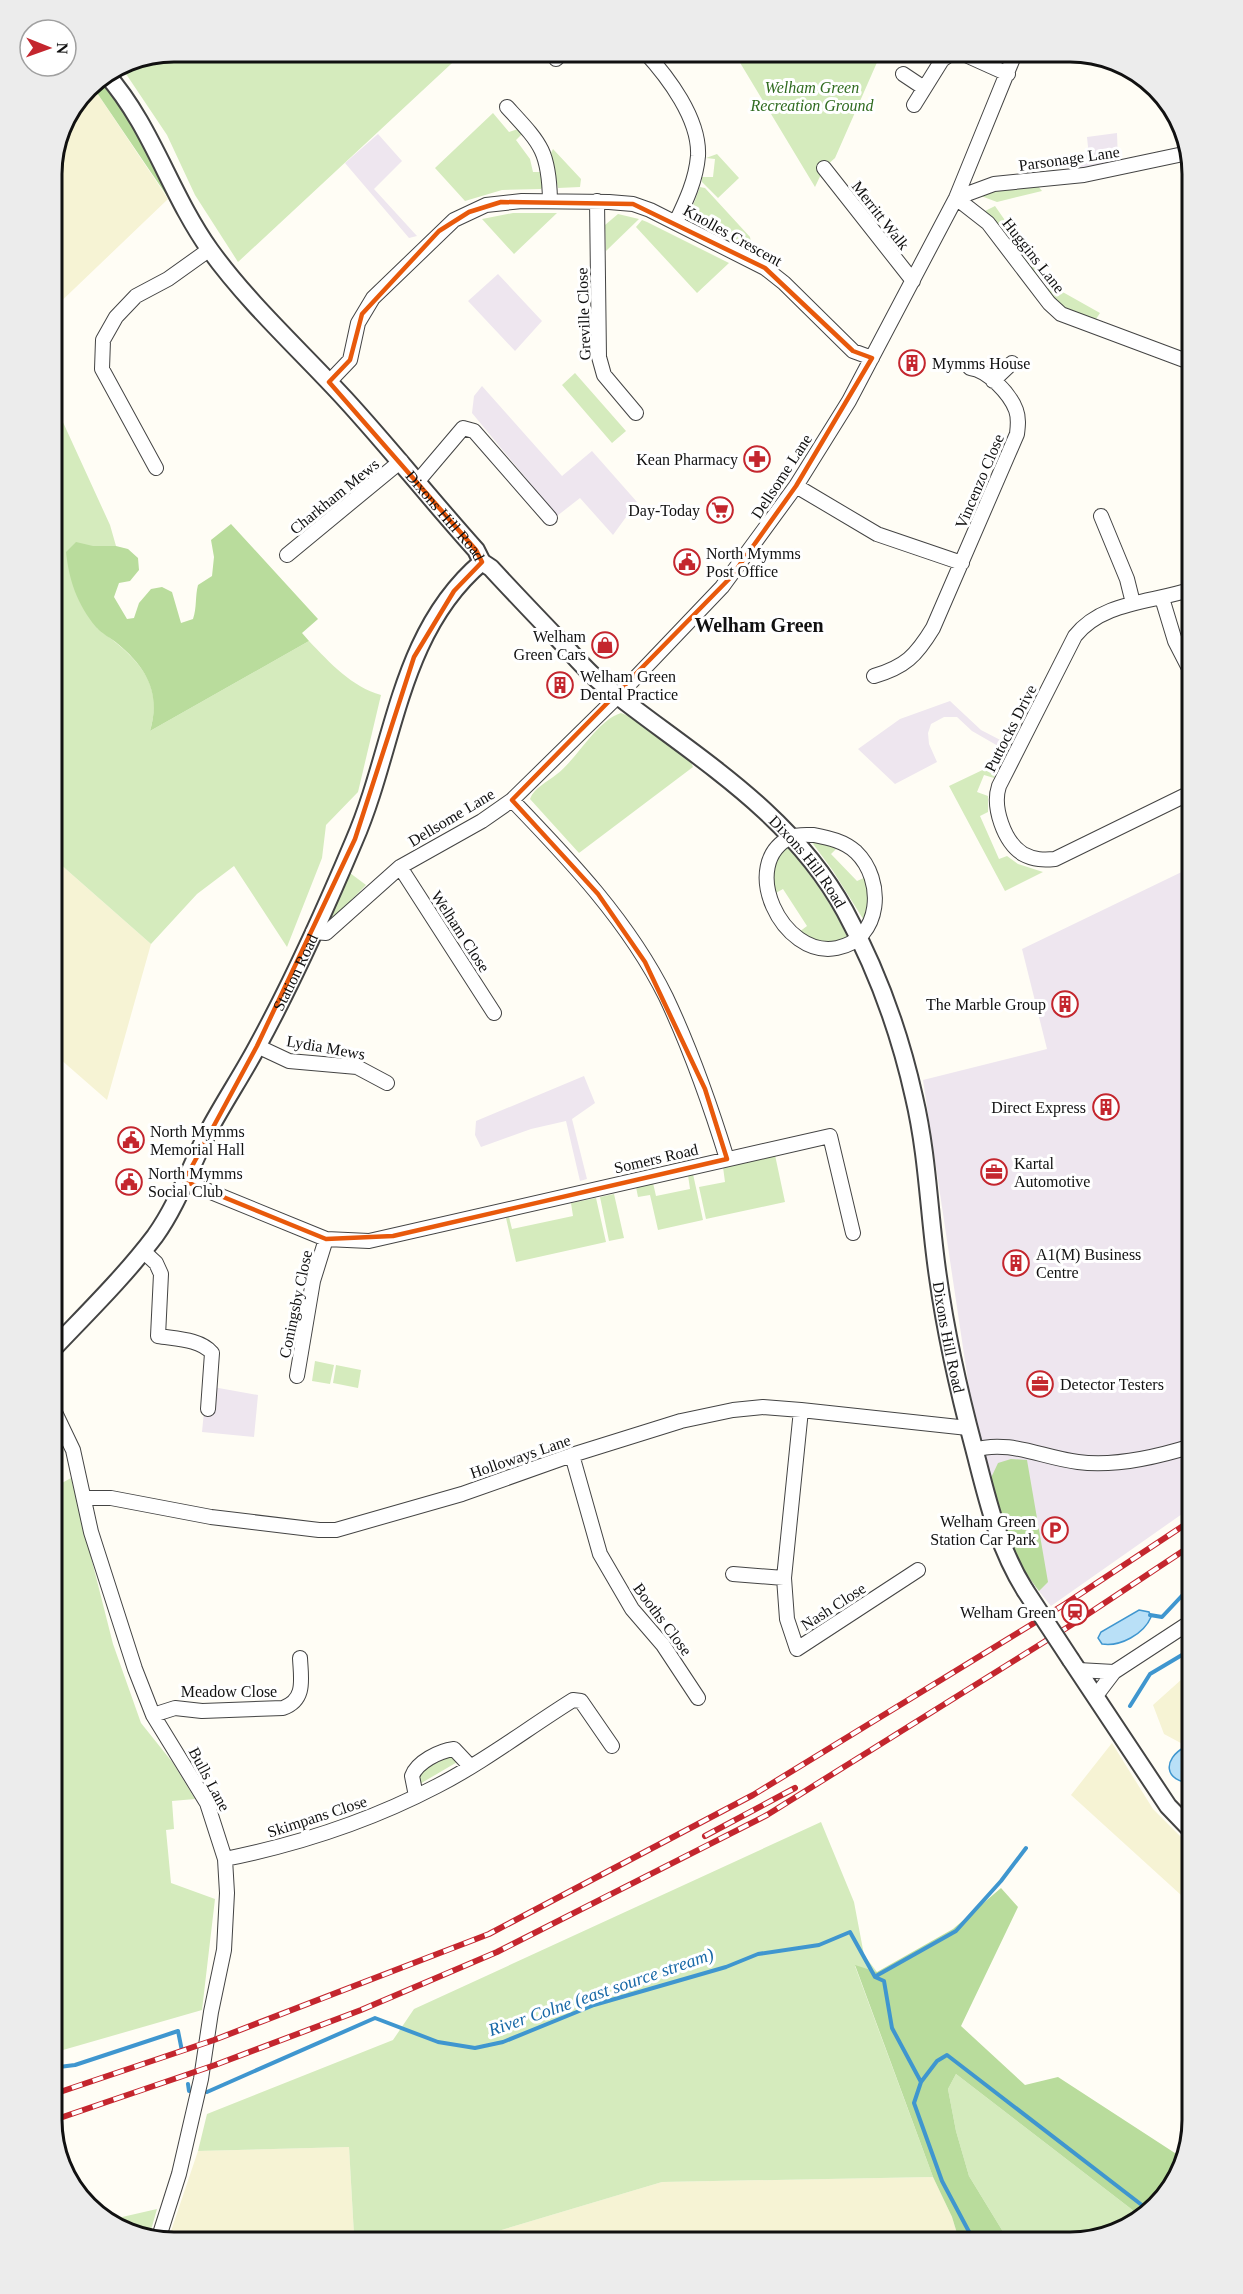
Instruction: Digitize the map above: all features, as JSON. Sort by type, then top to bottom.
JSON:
[{"type":"street","points":[[654,62],[689,117],[698,154],[695,176],[676,222]]},
{"type":"street","points":[[914,105],[941,62]]},
{"type":"street","points":[[981,62],[1008,74]]},
{"type":"street","name":"Dellsome Lane","points":[[313,932],[326,933],[400,867],[482,821],[512,800],[618,696],[722,587],[796,486],[849,401],[956,198],[1012,62]]},
{"type":"street","points":[[903,74],[924,88]]},
{"type":"street","name":"Dixons Hill Road","points":[[111,80],[130,104],[150,137],[177,193],[210,249],[269,318],[401,461],[476,550],[482,562],[491,568],[596,678],[710,762],[792,836],[830,885],[859,938],[889,1011],[915,1099],[938,1275],[968,1428],[994,1527],[1004,1553],[1025,1590],[1168,1806],[1182,1821]]},
{"type":"street","points":[[507,107],[539,142],[546,156],[550,200]]},
{"type":"street","name":"Parsonage Lane","points":[[956,198],[994,184],[1084,175],[1179,155]]},
{"type":"street","name":"Merritt Walk","points":[[824,168],[912,282]]},
{"type":"street","name":"Huggins Lane","points":[[956,198],[988,223],[1049,303],[1061,314],[1182,359]]},
{"type":"street","name":"Knolles Crescent","points":[[329,382],[350,360],[358,323],[373,297],[439,231],[454,220],[486,205],[501,202],[550,200],[633,204],[676,222],[765,268],[784,283],[853,351],[872,358]]},
{"type":"street","name":"Greville Close","points":[[597,201],[599,357],[604,375],[636,413]]},
{"type":"street","points":[[156,468],[102,369],[103,340],[116,317],[136,296],[168,279],[210,249]]},
{"type":"street","points":[[993,381],[1012,363]]},
{"type":"street","name":"Vincenzo Close","points":[[874,676],[897,669],[922,646],[933,628],[1017,435],[1016,410],[993,381],[981,371],[970,368]]},
{"type":"street","points":[[418,481],[463,428],[474,431],[550,518]]},
{"type":"street","name":"Charkham Mews","points":[[287,555],[401,461]]},
{"type":"street","points":[[796,486],[878,534],[962,563]]},
{"type":"street","points":[[1101,516],[1127,579],[1133,603]]},
{"type":"street","name":"Station Road","points":[[62,1339],[143,1251],[167,1215],[257,1046],[313,932],[364,816],[401,691],[414,657],[454,591],[482,562]]},
{"type":"street","name":"Puttocks Drive","points":[[1182,592],[1133,603],[1096,617],[1075,636],[999,786],[995,806],[1013,844],[1020,852],[1042,860],[1055,859],[1182,797]]},
{"type":"street","points":[[1162,598],[1174,640],[1182,655]]},
{"type":"street","name":"Somers Road","points":[[184,1181],[326,1239],[369,1241],[727,1159],[705,1089],[665,996],[645,962],[598,894],[512,800]]},
{"type":"street","points":[[814,835],[837,840],[855,851],[864,860],[872,875],[875,903],[869,927],[859,938],[840,948],[819,947],[799,940],[779,917],[767,891],[767,876],[777,850],[792,836],[814,835]]},
{"type":"street","name":"Welham Close","points":[[400,867],[494,1013]]},
{"type":"street","name":"Lydia Mews","points":[[257,1046],[289,1061],[357,1068],[387,1083]]},
{"type":"street","points":[[727,1159],[830,1136],[852,1233]]},
{"type":"street","name":"Coningsby Close","points":[[297,1376],[313,1281],[326,1239]]},
{"type":"street","points":[[143,1251],[156,1263],[161,1274],[158,1336],[206,1346],[212,1353],[208,1409]]},
{"type":"street","name":"Holloways Lane","points":[[84,1498],[111,1498],[211,1517],[336,1530],[462,1494],[572,1455],[706,1415],[763,1407],[968,1428]]},
{"type":"street","name":"Nash Close","points":[[801,1410],[784,1578],[787,1618],[798,1649],[918,1570]]},
{"type":"street","name":"Bulls Lane","points":[[62,1432],[73,1450],[111,1599],[153,1715],[207,1803],[225,1859],[227,1893],[224,1950],[211,2012],[201,2079],[178,2174],[161,2231]]},
{"type":"street","points":[[974,1450],[989,1445],[1005,1446],[1080,1463],[1130,1460],[1163,1455],[1182,1449]]},
{"type":"street","name":"Booths Close","points":[[572,1455],[600,1554],[633,1609],[663,1645],[698,1698]]},
{"type":"street","points":[[733,1574],[784,1578]]},
{"type":"street","points":[[1095,1697],[1114,1672],[1182,1628]]},
{"type":"street","name":"Meadow Close","points":[[153,1715],[175,1708],[202,1711],[283,1708],[291,1705],[298,1699],[302,1688],[300,1658]]},
{"type":"street","points":[[1074,1665],[1114,1672]]},
{"type":"street","name":"Skimpans Close","points":[[225,1859],[301,1841],[351,1826],[416,1796],[470,1766],[573,1700],[581,1701],[612,1746]]},
{"type":"street","points":[[416,1796],[412,1776],[419,1765],[446,1750],[454,1749],[470,1766]]},
{"type":"highlighted area","points":[[501,202],[633,204],[765,268],[853,351],[872,358],[796,486],[731,577],[512,800],[598,894],[645,962],[705,1089],[727,1159],[393,1236],[326,1239],[184,1181],[257,1046],[355,839],[414,657],[454,591],[482,562],[476,550],[329,382],[350,360],[362,314],[439,231],[469,212]]},
{"type":"shaded area","points":[[96,92],[168,199],[62,300],[62,159],[70,131],[80,111]]},
{"type":"shaded area","points":[[1117,133],[1118,161],[1080,168],[1088,147],[1087,137]]},
{"type":"shaded area","points":[[378,134],[402,161],[374,189],[417,236],[409,238],[345,163]]},
{"type":"shaded area","points":[[498,274],[542,321],[515,351],[468,301]]},
{"type":"shaded area","points":[[482,386],[562,476],[592,451],[637,502],[613,535],[580,498],[557,516],[472,413],[474,396]]},
{"type":"shaded area","points":[[950,701],[981,730],[1008,744],[1005,750],[972,731],[957,717],[944,717],[931,724],[928,733],[929,744],[937,762],[895,784],[858,749],[900,719]]},
{"type":"shaded area","points":[[62,866],[151,944],[107,1100],[62,1061]]},
{"type":"shaded area","points":[[1182,872],[1182,1514],[1051,1606],[1020,1568],[1000,1520],[974,1421],[923,1080],[1047,1049],[1022,949]]},
{"type":"shaded area","points":[[584,1076],[595,1103],[572,1119],[587,1179],[580,1181],[566,1121],[531,1129],[481,1147],[475,1135],[476,1121]]},
{"type":"shaded area","points":[[209,1360],[213,1387],[258,1395],[254,1437],[202,1432]]},
{"type":"shaded area","points":[[1182,1679],[1182,1744],[1164,1734],[1153,1705]]},
{"type":"shaded area","points":[[1112,1743],[1153,1809],[1182,1838],[1182,1896],[1071,1795]]},
{"type":"shaded area","points":[[349,2147],[354,2232],[171,2232],[198,2151]]},
{"type":"shaded area","points":[[933,2177],[957,2232],[495,2232],[662,2182]]},
{"type":"green space","points":[[159,62],[453,62],[238,262],[195,195],[167,135],[125,73],[137,67]]},
{"type":"green space","name":"Welham Green Recreation Ground","points":[[740,62],[877,62],[835,158],[824,168],[815,187]]},
{"type":"green space","points":[[106,84],[138,127],[186,224],[96,92]]},
{"type":"green space","points":[[493,113],[509,132],[518,129],[523,133],[516,140],[530,159],[533,172],[543,172],[544,185],[541,189],[502,190],[465,201],[435,168]]},
{"type":"green space","points":[[553,149],[581,179],[580,187],[558,188],[551,153]]},
{"type":"green space","points":[[717,154],[739,178],[718,198],[702,182],[702,177],[713,177],[715,159],[706,158]]},
{"type":"green space","points":[[1038,186],[1042,191],[997,202],[981,196],[994,190]]},
{"type":"green space","points":[[700,187],[705,188],[750,237],[751,242],[741,242],[697,219],[692,208]]},
{"type":"green space","points":[[995,206],[1043,275],[1037,277],[983,212]]},
{"type":"green space","points":[[513,213],[557,213],[514,254],[482,219]]},
{"type":"green space","points":[[618,214],[639,219],[606,251],[605,225]]},
{"type":"green space","points":[[642,220],[729,263],[697,293],[636,227]]},
{"type":"green space","points":[[1052,286],[1100,313],[1094,322],[1062,307],[1044,291]]},
{"type":"green space","points":[[575,373],[626,431],[612,443],[562,385]]},
{"type":"green space","points":[[62,420],[110,525],[116,546],[93,546],[97,628],[134,659],[150,683],[154,713],[150,731],[309,641],[333,666],[351,680],[381,695],[358,792],[326,825],[322,858],[287,947],[234,866],[197,894],[151,944],[62,866]]},
{"type":"green space","points":[[231,524],[318,619],[302,633],[309,641],[150,731],[154,705],[144,672],[128,653],[98,629],[89,618],[72,582],[66,552],[76,542],[128,549],[138,558],[139,570],[130,581],[119,583],[114,597],[127,619],[134,618],[139,603],[151,589],[162,587],[172,592],[181,623],[193,619],[198,585],[212,576],[214,557],[211,540]]},
{"type":"green space","points":[[621,713],[634,718],[690,759],[693,767],[579,853],[530,799],[538,788],[565,767],[603,724]]},
{"type":"green space","points":[[993,765],[997,766],[994,778],[984,775],[977,792],[988,796],[988,812],[980,816],[999,859],[1007,856],[1018,864],[1043,872],[1005,891],[949,786]]},
{"type":"green space","points":[[815,840],[837,848],[831,854],[857,881],[866,877],[870,898],[865,922],[811,841]]},
{"type":"green space","points":[[788,847],[828,901],[847,936],[846,940],[828,944],[816,941],[799,932],[807,926],[783,889],[774,894],[771,890],[776,854]]},
{"type":"green space","points":[[350,873],[366,885],[330,922],[326,919]]},
{"type":"green space","points":[[775,1155],[785,1202],[706,1219],[699,1187],[725,1182],[723,1167]]},
{"type":"green space","points":[[693,1174],[703,1220],[658,1230],[650,1195],[638,1197],[636,1187],[653,1183],[656,1196],[690,1189],[688,1175]]},
{"type":"green space","points":[[614,1194],[624,1238],[609,1241],[600,1197]]},
{"type":"green space","points":[[596,1198],[606,1242],[516,1262],[506,1218],[509,1217],[512,1229],[573,1216],[571,1203]]},
{"type":"green space","points":[[315,1361],[334,1365],[330,1384],[312,1381]]},
{"type":"green space","points":[[336,1365],[361,1370],[358,1388],[333,1383]]},
{"type":"green space","points":[[1011,1459],[1027,1460],[1048,1582],[1039,1591],[1014,1552],[998,1510],[990,1480],[998,1463]]},
{"type":"green space","points":[[71,1478],[113,1644],[141,1723],[173,1763],[195,1799],[172,1801],[174,1829],[166,1830],[171,1883],[215,1899],[202,2010],[63,2050],[62,2050],[62,1483]]},
{"type":"green space","points":[[448,1753],[459,1761],[418,1785],[417,1771]]},
{"type":"green space","points":[[821,1822],[854,1902],[864,1955],[877,1972],[855,1966],[933,2177],[662,2182],[495,2232],[354,2232],[349,2147],[198,2151],[207,2114],[393,2040],[414,2009]]},
{"type":"green space","points":[[1001,1888],[1018,1907],[961,2026],[1025,2085],[1058,2077],[1177,2154],[1163,2183],[1149,2200],[1134,2211],[956,2074],[948,2089],[956,2131],[969,2176],[1003,2232],[957,2232],[933,2177],[855,1965],[877,1972],[953,1929]]},
{"type":"green space","points":[[956,2074],[1134,2211],[1106,2227],[1091,2230],[1003,2232],[969,2176],[956,2131],[948,2089]]},
{"type":"green space","points":[[157,2209],[151,2230],[137,2227],[119,2218]]},
{"type":"water","points":[[1139,1610],[1149,1612],[1151,1617],[1143,1629],[1124,1641],[1102,1644],[1098,1638],[1101,1632]]},
{"type":"water","points":[[1182,1749],[1182,1782],[1176,1779],[1169,1769],[1172,1758]]},
{"type":"waterway","points":[[1150,1615],[1162,1617],[1182,1596]]},
{"type":"waterway","points":[[1130,1706],[1150,1674],[1182,1655]]},
{"type":"waterway","points":[[876,1976],[956,1931],[1001,1881],[1026,1848]]},
{"type":"waterway","name":"River Colne (east source stream)","points":[[207,2092],[375,2018],[438,2042],[475,2048],[503,2042],[594,2005],[726,1967],[758,1954],[819,1945],[850,1932],[875,1977],[884,1981],[892,2028],[921,2082]]},
{"type":"waterway","points":[[62,2067],[75,2065],[178,2031],[182,2051]]},
{"type":"waterway","points":[[969,2232],[942,2181],[914,2103],[921,2082],[937,2061],[947,2055],[1142,2205]]},
{"type":"waterway","points":[[188,2084],[189,2091]]},
{"type":"railway","points":[[62,2091],[214,2040],[489,1934],[753,1795],[1065,1604],[1182,1527]]},
{"type":"railway","points":[[62,2117],[215,2065],[361,2010],[497,1952],[767,1815],[1076,1622],[1182,1552]]},
{"type":"railway","points":[[705,1836],[795,1788]]},
{"type":"place","name":"Mymms House","points":[[912,363]]},
{"type":"place","name":"Kean Pharmacy","points":[[757,459]]},
{"type":"place","name":"Day-Today","points":[[720,510]]},
{"type":"place","name":"North Mymms Post Office","points":[[687,562]]},
{"type":"place","name":"Welham Green Cars","points":[[605,645]]},
{"type":"place","name":"Welham Green Dental Practice","points":[[560,685]]},
{"type":"place","name":"The Marble Group","points":[[1065,1004]]},
{"type":"place","name":"Direct Express","points":[[1106,1107]]},
{"type":"place","name":"North Mymms Memorial Hall","points":[[131,1140]]},
{"type":"place","name":"Kartal Automotive","points":[[994,1172]]},
{"type":"place","name":"North Mymms Social Club","points":[[129,1182]]},
{"type":"place","name":"A1(M) Business Centre","points":[[1016,1263]]},
{"type":"place","name":"Detector Testers","points":[[1040,1384]]},
{"type":"place","name":"Welham Green Station Car Park","points":[[1055,1530]]},
{"type":"place","name":"Welham Green","points":[[1075,1612]]},
{"type":"district","name":"Welham Green","points":[[759,625]]}]
